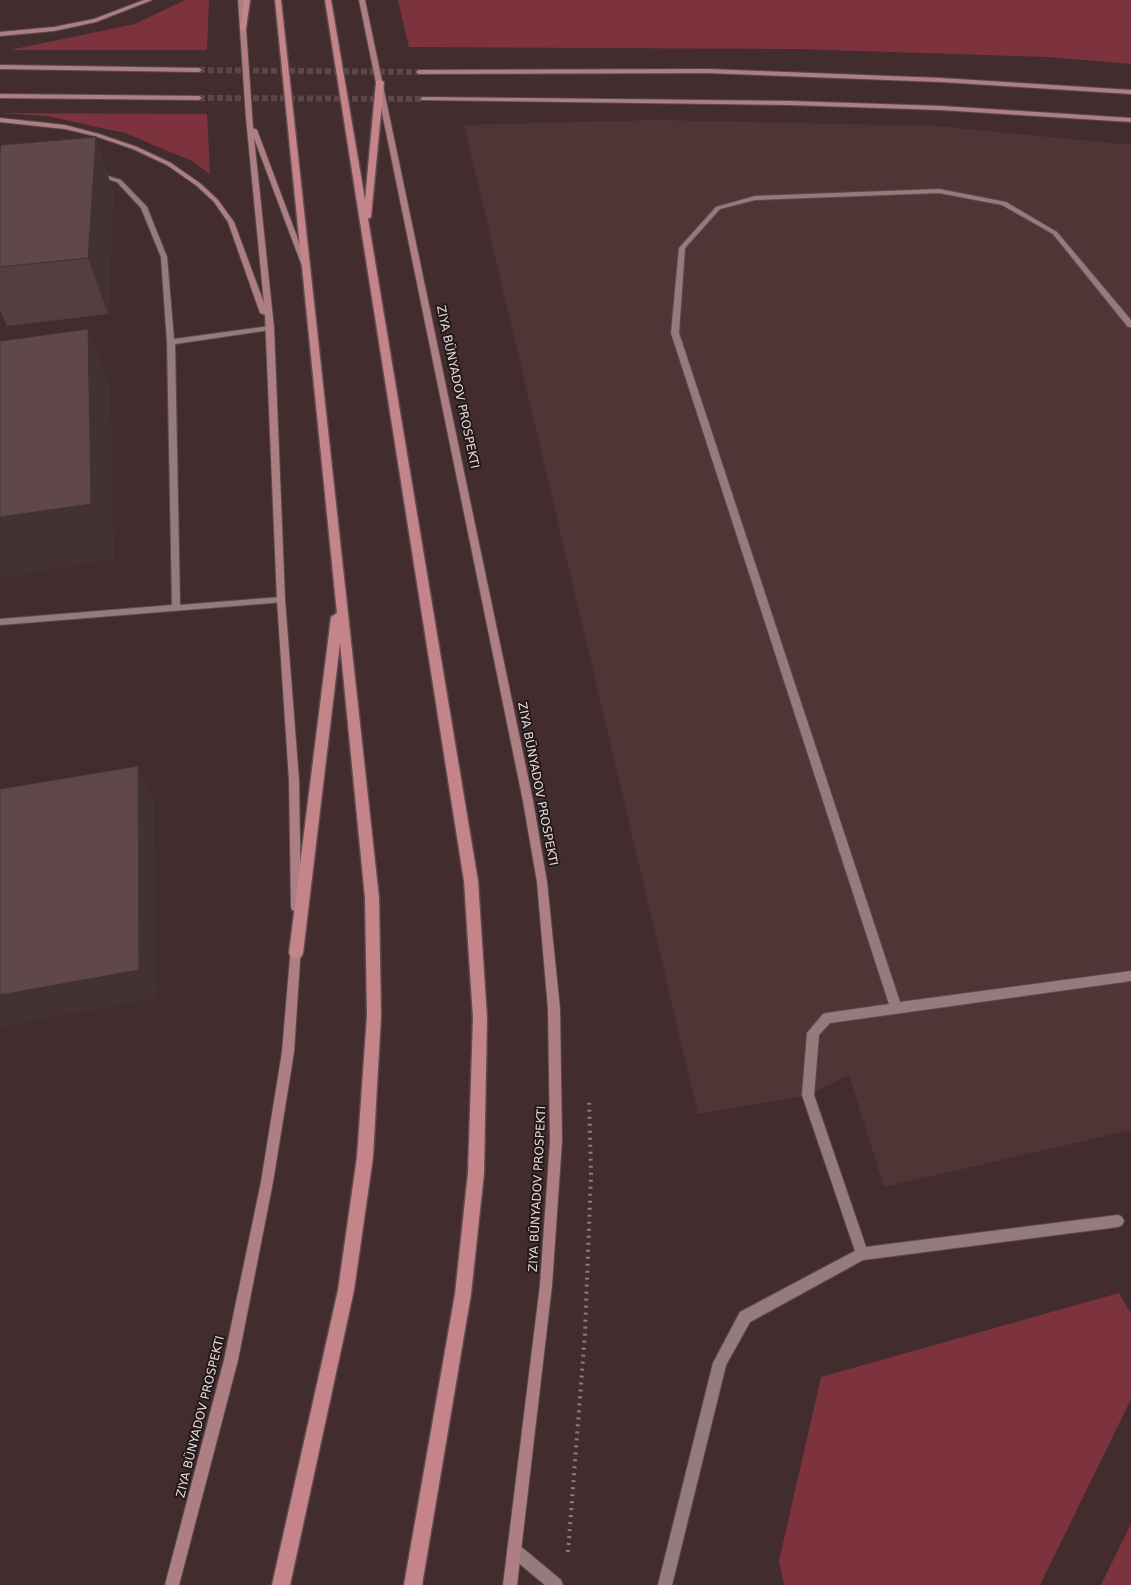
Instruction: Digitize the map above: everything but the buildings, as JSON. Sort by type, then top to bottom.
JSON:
[{"type":"main road","points":[[0,34],[54,29],[96,20],[150,0]]},
{"type":"main road","name":"ZIYA BÜNYADOV PROSPEKTI","points":[[172,1585],[231,1360],[267,1182],[288,1052],[296,953],[297,858],[294,780],[281,600],[270,328],[249,118],[241,0]]},
{"type":"main road","points":[[243,29],[247,0]]},
{"type":"main road","points":[[278,0],[372,898],[373,1025],[365,1158],[346,1290],[281,1585]]},
{"type":"main road","points":[[328,0],[471,881],[480,1018],[476,1173],[463,1294],[413,1585]]},
{"type":"main road","name":"ZIYA BÜNYADOV PROSPEKTI","points":[[362,0],[528,801],[542,882],[554,1009],[556,1141],[546,1285],[510,1585]]},
{"type":"main road","points":[[0,67],[199,70]]},
{"type":"main road","points":[[419,72],[707,71],[941,80],[1131,92]]},
{"type":"main road","points":[[366,234],[380,82]]},
{"type":"main road","points":[[0,96],[199,98]]},
{"type":"main road","points":[[423,99],[790,103],[942,108],[1131,120]]},
{"type":"main road","points":[[249,118],[306,268]]},
{"type":"main road","points":[[0,120],[65,127],[97,135],[135,148],[169,164],[198,185],[216,201],[231,222],[270,328]]},
{"type":"main road","points":[[296,953],[340,594]]},
{"type":"main road","points":[[418,1585],[421,1541]]},
{"type":"lane","points":[[91,172],[119,181],[144,207],[164,257],[171,342],[176,608]]},
{"type":"lane","points":[[896,1008],[675,333],[682,248],[718,208],[755,198],[939,190],[1004,203],[1055,233],[1131,326]]},
{"type":"lane","points":[[171,342],[270,328]]},
{"type":"lane","points":[[0,622],[281,600]]},
{"type":"lane","points":[[862,1254],[808,1095],[813,1033],[826,1018],[1131,976]]},
{"type":"lane","points":[[665,1585],[720,1364],[745,1317],[862,1254],[1118,1221]]},
{"type":"lane","points":[[514,1550],[556,1585]]},
{"type":"shaded area","points":[[185,0],[209,0],[207,50],[10,50],[135,24]]},
{"type":"shaded area","points":[[398,0],[1131,0],[1131,64],[1049,57],[797,49],[409,47]]},
{"type":"shaded area","points":[[0,113],[207,114],[210,174],[192,161],[125,133],[47,116]]},
{"type":"shaded area","points":[[656,120],[936,126],[1131,145],[1131,1130],[884,1187],[849,1075],[808,1095],[698,1114],[464,125]]},
{"type":"shaded area","points":[[1119,1293],[1131,1314],[1131,1399],[1040,1585],[784,1585],[779,1561],[821,1377]]},
{"type":"shaded area","points":[[1131,1524],[1131,1585],[1101,1585]]},
{"type":"tunnel","points":[[199,70],[419,72]]},
{"type":"tunnel","points":[[199,98],[423,99]]}]
